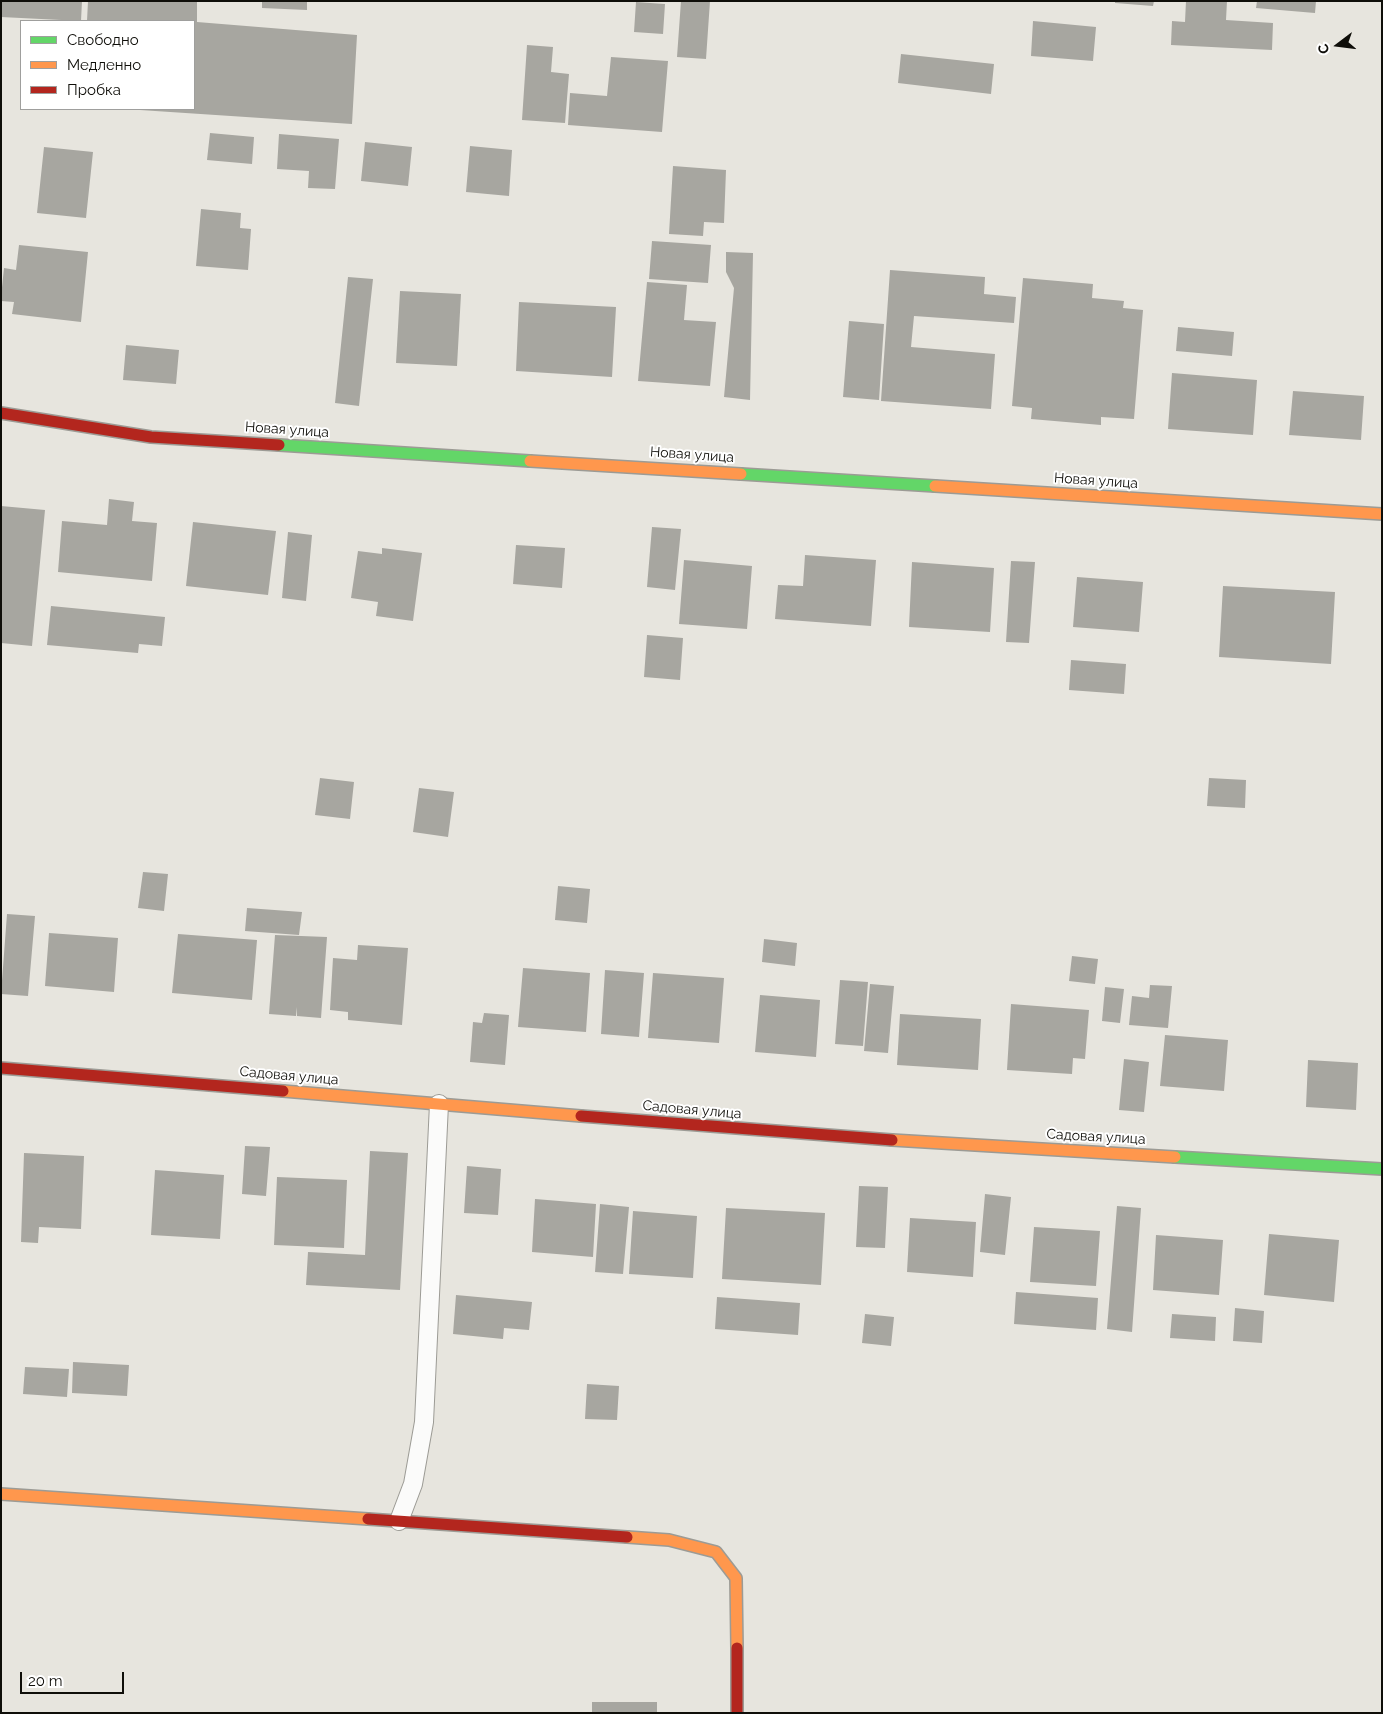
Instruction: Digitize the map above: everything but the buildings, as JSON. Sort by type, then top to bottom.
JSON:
[{"type":"street","name":"Новая улица","points":[[1,413],[152,436],[1382,514]]},
{"type":"street","name":"Садовая улица","points":[[1,1068],[825,1136],[1382,1169]]},
{"type":"street","points":[[1,1494],[669,1540],[716,1552],[736,1578],[736,1713]]},
{"type":"lane","points":[[399,1521],[412,1484],[424,1422],[438,1104]]},
{"type":"traffic: fast","points":[[279,445],[530,461]]},
{"type":"traffic: fast","points":[[741,474],[935,486]]},
{"type":"traffic: fast","points":[[1175,1157],[1382,1169]]},
{"type":"traffic: slow","points":[[530,461],[741,474]]},
{"type":"traffic: slow","points":[[935,486],[1382,514]]},
{"type":"traffic: slow","points":[[283,1091],[581,1116]]},
{"type":"traffic: slow","points":[[892,1140],[1175,1157]]},
{"type":"traffic: slow","points":[[1,1494],[368,1519]]},
{"type":"traffic: slow","points":[[627,1537],[669,1540],[716,1552],[736,1578],[737,1648]]},
{"type":"traffic: jam","points":[[1,413],[151,437],[279,445]]},
{"type":"traffic: jam","points":[[1,1068],[283,1091]]},
{"type":"traffic: jam","points":[[581,1116],[892,1140]]},
{"type":"traffic: jam","points":[[368,1519],[627,1537]]},
{"type":"traffic: jam","points":[[737,1648],[737,1713]]}]
